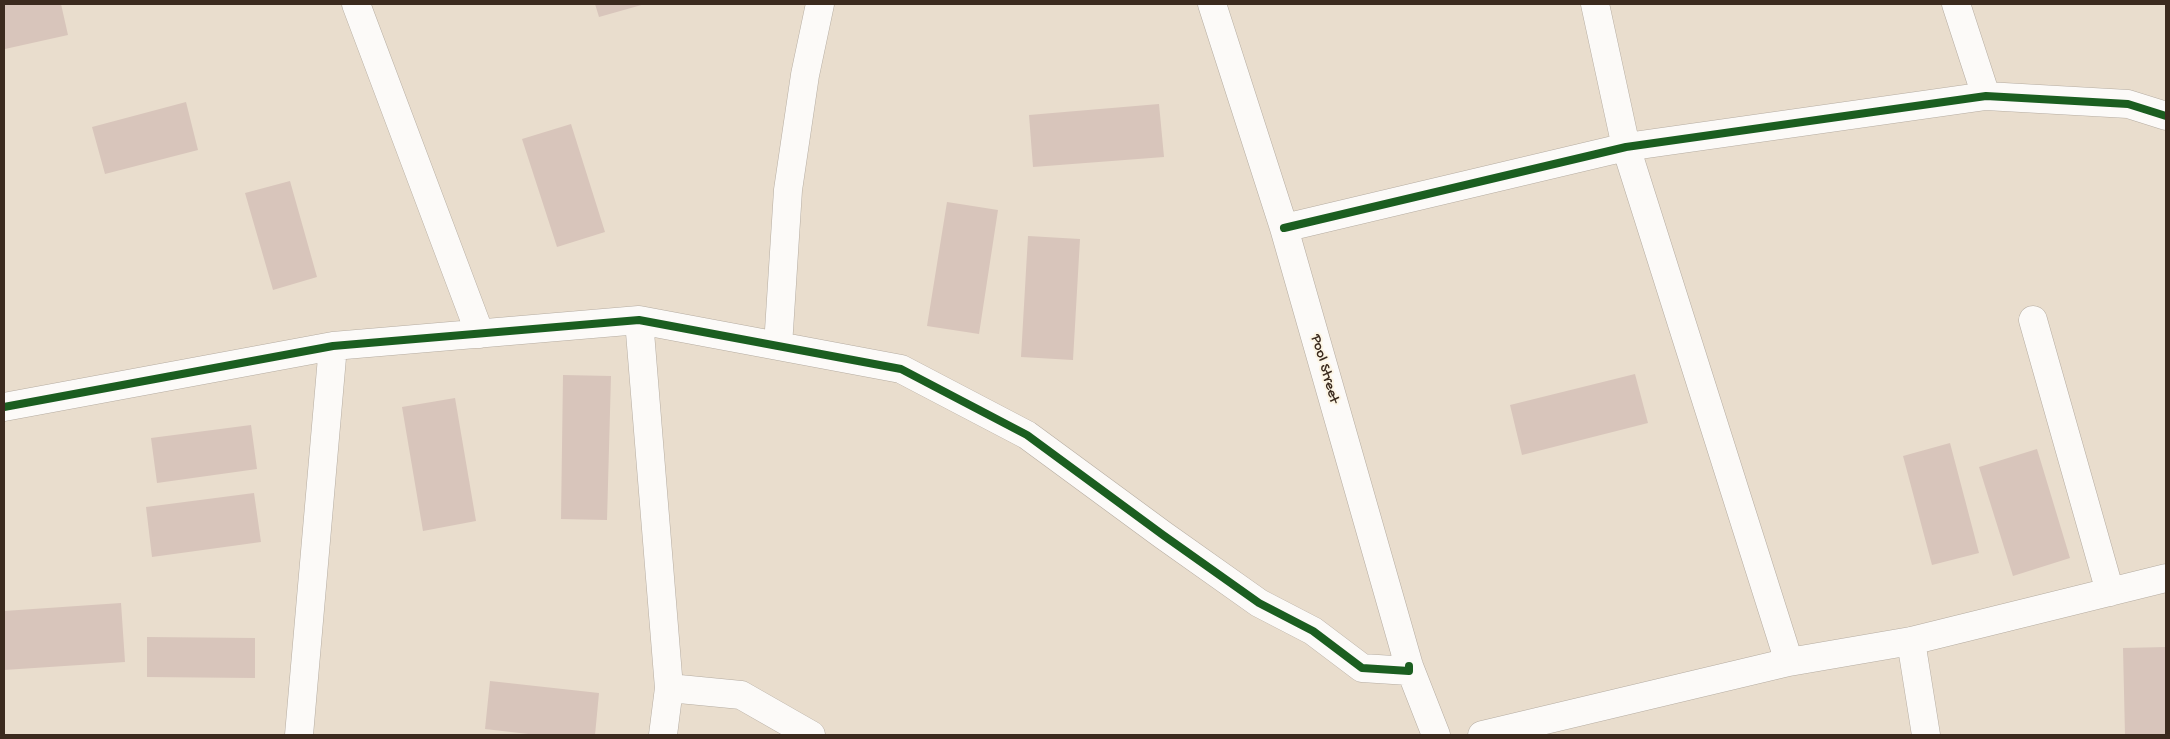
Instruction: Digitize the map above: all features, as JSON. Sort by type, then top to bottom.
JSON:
[{"type":"street","points":[[356,4],[480,334]]},
{"type":"street","points":[[778,346],[788,190],[805,75],[820,4]]},
{"type":"street","name":"Pool Street","points":[[1212,4],[1284,228],[1409,666],[1436,735]]},
{"type":"street","points":[[1595,4],[1626,147],[1789,662]]},
{"type":"street","points":[[1956,4],[1986,96]]},
{"type":"street","points":[[1284,228],[1626,147],[1986,96],[2128,104],[2166,116]]},
{"type":"street","points":[[639,320],[670,688],[664,735]]},
{"type":"street","points":[[4,407],[333,346],[639,320],[901,369],[1027,435],[1259,603],[1313,631],[1362,668],[1409,671],[1409,666]]},
{"type":"street","points":[[2033,320],[2110,592]]},
{"type":"street","points":[[299,735],[333,346]]},
{"type":"street","points":[[1482,735],[1789,662],[1911,641],[2166,578]]},
{"type":"street","points":[[1911,641],[1926,735]]},
{"type":"street","points":[[670,688],[741,694],[812,735]]},
{"type":"building","points":[[4,4],[61,4],[68,35],[5,49]]},
{"type":"building","points":[[595,4],[645,4],[599,17]]},
{"type":"building","points":[[186,102],[198,150],[105,174],[92,127]]},
{"type":"building","points":[[1159,104],[1164,157],[1033,167],[1029,115]]},
{"type":"building","points":[[571,124],[605,232],[557,247],[522,139]]},
{"type":"building","points":[[290,181],[317,277],[273,290],[245,193]]},
{"type":"building","points":[[947,202],[998,210],[979,334],[927,326]]},
{"type":"building","points":[[1028,236],[1080,239],[1073,360],[1021,357]]},
{"type":"building","points":[[1635,374],[1648,423],[1522,455],[1510,405]]},
{"type":"building","points":[[563,375],[611,376],[607,520],[561,519]]},
{"type":"building","points":[[455,398],[476,521],[423,531],[402,407]]},
{"type":"building","points":[[251,425],[257,469],[157,483],[151,438]]},
{"type":"building","points":[[1950,443],[1979,553],[1932,565],[1903,456]]},
{"type":"building","points":[[2037,449],[2070,558],[2013,576],[1979,467]]},
{"type":"building","points":[[254,493],[261,542],[152,557],[146,507]]},
{"type":"building","points":[[121,603],[125,662],[4,670],[4,611]]},
{"type":"building","points":[[147,637],[255,638],[255,678],[147,677]]},
{"type":"building","points":[[2166,647],[2166,735],[2125,735],[2123,648]]},
{"type":"building","points":[[490,681],[599,693],[595,735],[537,735],[485,729]]},
{"type":"cycle path","points":[[1284,228],[1626,147],[1986,96],[2128,104],[2166,116]]},
{"type":"cycle path","points":[[4,407],[333,346],[639,320],[901,369],[1027,435],[1259,603],[1313,631],[1362,668],[1409,671],[1409,666]]}]
